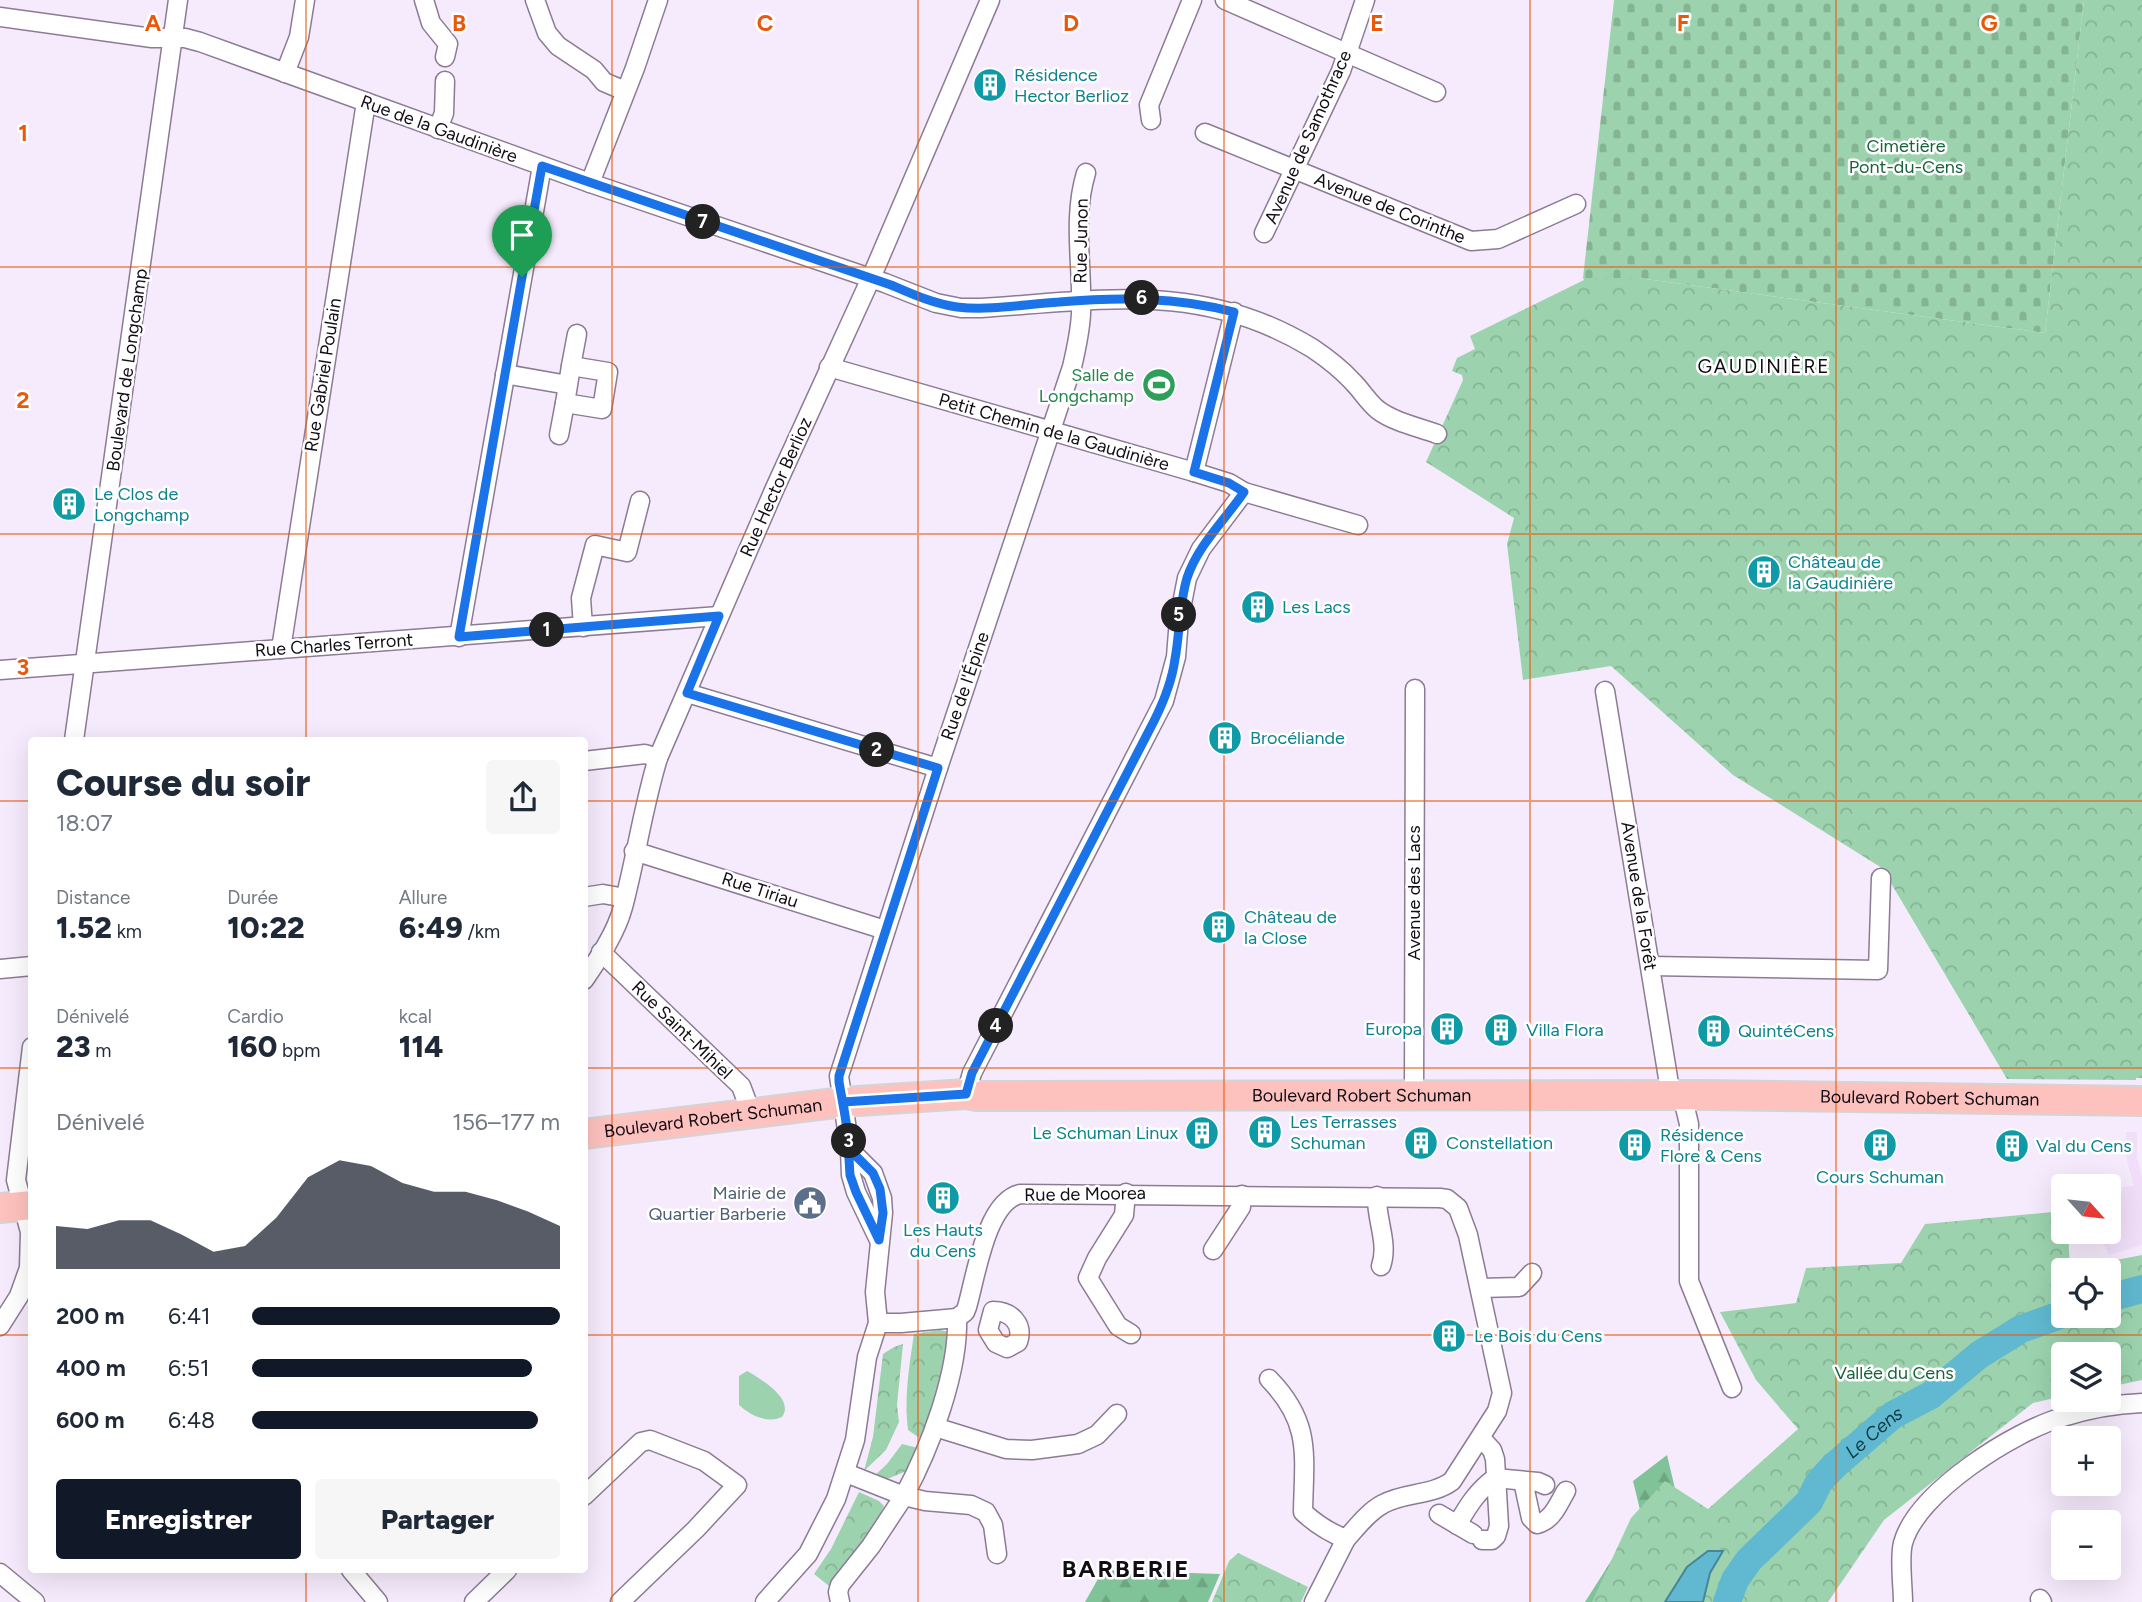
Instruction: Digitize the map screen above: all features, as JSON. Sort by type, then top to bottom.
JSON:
[{"type":"main road","name":"Boulevard Robert Schuman","points":[[588,1134],[843,1102],[966,1094],[1682,1095],[2142,1101]]},
{"type":"street","name":"Boulevard de Longchamp","points":[[75,737],[178,0]]},
{"type":"street","points":[[285,73],[299,37],[306,0]]},
{"type":"street","points":[[424,0],[430,23],[448,44],[445,57]]},
{"type":"street","points":[[535,0],[547,33],[558,46],[594,70],[604,82],[625,91]]},
{"type":"street","points":[[590,183],[658,0]]},
{"type":"street","points":[[1151,120],[1149,105],[1192,0]]},
{"type":"street","points":[[1226,0],[1436,92]]},
{"type":"street","name":"Avenue de Samothrace","points":[[1264,233],[1347,54],[1365,0]]},
{"type":"street","name":"Rue Hector Berlioz","points":[[588,974],[622,909],[658,758],[828,367],[871,278],[983,3]]},
{"type":"street","name":"Rue de la Gaudinière","points":[[0,16],[200,42],[542,166],[871,278],[936,303],[961,307],[1081,300],[1167,299],[1234,312],[1284,332],[1324,356],[1341,369],[1382,412],[1437,434]]},
{"type":"street","points":[[438,129],[444,113],[445,81]]},
{"type":"street","name":"Rue Gabriel Poulain","points":[[281,649],[366,102]]},
{"type":"street","name":"Avenue de Corinthe","points":[[1205,133],[1471,241],[1498,239],[1576,204]]},
{"type":"street","points":[[459,637],[542,166]]},
{"type":"street","name":"Rue Junon","points":[[1051,431],[1072,367],[1081,315],[1079,221],[1086,173]]},
{"type":"street","points":[[1194,472],[1234,312]]},
{"type":"street","points":[[559,435],[577,334]]},
{"type":"street","points":[[505,374],[602,409],[614,365],[571,366]]},
{"type":"street","name":"Petit Chemin de la Gaudinière","points":[[828,367],[1194,472],[1229,483],[1244,492],[1358,525]]},
{"type":"street","name":"Rue de l'Épine","points":[[878,1323],[875,1292],[879,1240],[850,1175],[850,1150],[839,1082],[841,1070],[938,768],[1051,431]]},
{"type":"street","points":[[966,1094],[972,1073],[1164,701],[1176,657],[1182,602],[1194,563],[1201,549],[1244,492]]},
{"type":"street","points":[[583,627],[581,598],[595,545],[627,552],[640,501]]},
{"type":"street","name":"Rue Charles Terront","points":[[0,670],[719,616]]},
{"type":"street","name":"Avenue des Lacs","points":[[1414,1096],[1415,689]]},
{"type":"street","name":"Avenue de la Forêt","points":[[1605,691],[1669,1084],[1682,1095],[1689,1124],[1689,1281],[1732,1388]]},
{"type":"street","points":[[687,693],[938,768]]},
{"type":"street","points":[[588,761],[645,754],[658,758]]},
{"type":"street","name":"Rue Tiriau","points":[[634,850],[885,930]]},
{"type":"street","points":[[1651,966],[1878,970],[1881,878]]},
{"type":"street","points":[[588,896],[603,894],[625,898]]},
{"type":"street","name":"Rue Saint-Mihiel","points":[[601,953],[741,1086],[752,1115]]},
{"type":"street","points":[[0,969],[28,966]]},
{"type":"street","points":[[28,1080],[16,1180],[18,1207],[28,1228]]},
{"type":"street","name":"Rue de Moorea","points":[[840,1602],[840,1585],[871,1546],[904,1496],[928,1449],[962,1312],[991,1223],[998,1209],[1010,1198],[1026,1193],[1126,1193],[1440,1198],[1452,1202],[1458,1208],[1468,1235],[1480,1288]]},
{"type":"street","points":[[1126,1193],[1124,1215],[1097,1258],[1088,1278],[1118,1326],[1131,1334]]},
{"type":"street","points":[[1213,1250],[1241,1207],[1242,1195]]},
{"type":"street","points":[[1377,1196],[1377,1217],[1385,1249],[1381,1266]]},
{"type":"street","points":[[0,1326],[19,1296],[28,1271]]},
{"type":"street","points":[[1314,1602],[1346,1539],[1368,1515],[1383,1504],[1446,1485],[1457,1475],[1497,1411],[1502,1392],[1480,1288],[1519,1287],[1532,1273]]},
{"type":"street","points":[[765,1602],[808,1554],[828,1518],[846,1474],[855,1440],[867,1357],[878,1323],[901,1323],[962,1312],[990,1319]]},
{"type":"street","points":[[1269,1379],[1286,1396],[1301,1430],[1304,1443],[1303,1512],[1313,1522],[1346,1539]]},
{"type":"street","points":[[1903,1602],[1902,1545],[1911,1524],[1940,1490],[1958,1475],[1978,1460],[2061,1417],[2105,1407],[2142,1403]]},
{"type":"street","points":[[935,1427],[1006,1449],[1032,1450],[1078,1444],[1097,1435],[1117,1414]]},
{"type":"street","points":[[1439,1514],[1477,1534],[1499,1526],[1495,1458],[1492,1450],[1480,1438]]},
{"type":"street","points":[[588,1492],[641,1442],[650,1440],[704,1461],[737,1485],[620,1602]]},
{"type":"street","points":[[846,1474],[904,1496],[937,1503],[971,1505],[986,1512],[993,1525],[997,1554]]},
{"type":"street","points":[[1477,1534],[1470,1502],[1495,1478],[1545,1485]]},
{"type":"street","points":[[1523,1481],[1531,1518],[1537,1524],[1550,1517],[1566,1491]]},
{"type":"street","points":[[0,1573],[35,1602]]},
{"type":"street","points":[[354,1573],[378,1602]]},
{"type":"street","points":[[474,1602],[504,1573]]},
{"type":"shaded area","points":[[2126,1132],[2137,1132],[2137,1157],[2142,1176],[2142,1245],[2109,1255],[2104,1244],[2121,1244],[2122,1187],[2134,1186],[2127,1161]]},
{"type":"green space","name":"Cimetière Pont-du-Cens","points":[[1614,0],[2084,0],[2045,333],[1638,278],[1583,278]]},
{"type":"green space","points":[[2084,0],[2142,0],[2142,1078],[2007,1079],[1882,868],[1733,775],[1611,666],[1523,680],[1507,544],[1514,518],[1426,462],[1463,380],[1462,375],[1452,371],[1457,358],[1475,349],[1470,336],[1584,280],[1583,278],[1638,278],[2045,333]]},
{"type":"green space","name":"Vallée du Cens","points":[[2051,1212],[2051,1244],[2069,1244],[2069,1258],[2051,1258],[2051,1328],[2121,1328],[2121,1259],[2142,1255],[2142,1380],[2121,1384],[2121,1342],[2051,1342],[2051,1399],[2033,1403],[1884,1520],[1828,1602],[1592,1602],[1631,1518],[1665,1481],[1708,1509],[1798,1429],[1756,1380],[1720,1312],[1796,1303],[1806,1268],[1901,1263],[1925,1224]]},
{"type":"green space","points":[[940,1330],[949,1332],[952,1337],[924,1441],[908,1430],[910,1358],[914,1334]]},
{"type":"green space","points":[[903,1344],[897,1405],[899,1422],[886,1450],[864,1471],[873,1437],[883,1354]]},
{"type":"green space","points":[[747,1371],[775,1390],[784,1403],[782,1417],[759,1417],[739,1405],[739,1376]]},
{"type":"green space","points":[[902,1444],[922,1449],[914,1468],[880,1482],[872,1478],[887,1464]]},
{"type":"green space","points":[[1667,1455],[1683,1522],[1617,1602],[1585,1602],[1641,1514],[1633,1481]]},
{"type":"green space","points":[[859,1492],[884,1506],[879,1518],[829,1586],[814,1574],[831,1549]]},
{"type":"green space","points":[[1238,1553],[1308,1587],[1301,1602],[1212,1602],[1229,1561]]},
{"type":"green space","points":[[1103,1570],[1220,1574],[1208,1602],[1085,1602]]},
{"type":"water","points":[[1708,1551],[1723,1551],[1710,1573],[1703,1602],[1665,1602],[1687,1567]]},
{"type":"waterway","name":"Le Cens","points":[[2121,1295],[2142,1289]]},
{"type":"waterway","name":"Le Cens","points":[[1727,1602],[1735,1580],[1749,1560],[1809,1502],[1819,1482],[1834,1466],[1893,1415],[1931,1395],[1979,1355],[2021,1329],[2051,1318]]},
{"type":"place","name":"Résidence Hector Berlioz","points":[[990,85]]},
{"type":"place","name":"Salle de Longchamp","points":[[1159,385]]},
{"type":"place","name":"Le Clos de Longchamp","points":[[69,504]]},
{"type":"place","name":"Château de la Gaudinière","points":[[1764,572]]},
{"type":"place","name":"Les Lacs","points":[[1258,607]]},
{"type":"place","name":"Brocéliande","points":[[1225,738]]},
{"type":"place","name":"Château de la Close","points":[[1219,927]]},
{"type":"place","name":"Europa","points":[[1447,1029]]},
{"type":"place","name":"Villa Flora","points":[[1501,1030]]},
{"type":"place","name":"QuintéCens","points":[[1714,1031]]},
{"type":"place","name":"Les Terrasses Schuman","points":[[1265,1132]]},
{"type":"place","name":"Le Schuman Linux","points":[[1202,1133]]},
{"type":"place","name":"Constellation","points":[[1421,1143]]},
{"type":"place","name":"Résidence Flore & Cens","points":[[1635,1145]]},
{"type":"place","name":"Cours Schuman","points":[[1880,1145]]},
{"type":"place","name":"Val du Cens","points":[[2012,1146]]},
{"type":"place","name":"Les Hauts du Cens","points":[[943,1198]]},
{"type":"place","name":"Mairie de Quartier Barberie","points":[[810,1203]]},
{"type":"place","name":"Le Bois du Cens","points":[[1449,1336]]},
{"type":"district","name":"GAUDINIÈRE","points":[[1764,366]]},
{"type":"district","name":"BARBERIE","points":[[1126,1569]]},
{"type":"route","points":[[522,277],[459,637],[719,616],[687,693],[938,768],[839,1076],[850,1150],[850,1175],[879,1240],[883,1213],[880,1189],[873,1173],[850,1150],[843,1102],[966,1094],[972,1073],[1164,701],[1176,657],[1179,619],[1187,578],[1201,549],[1244,492],[1229,483],[1194,472],[1234,312],[1167,299],[1142,298],[981,308],[936,303],[891,285],[542,166],[522,277]]}]
